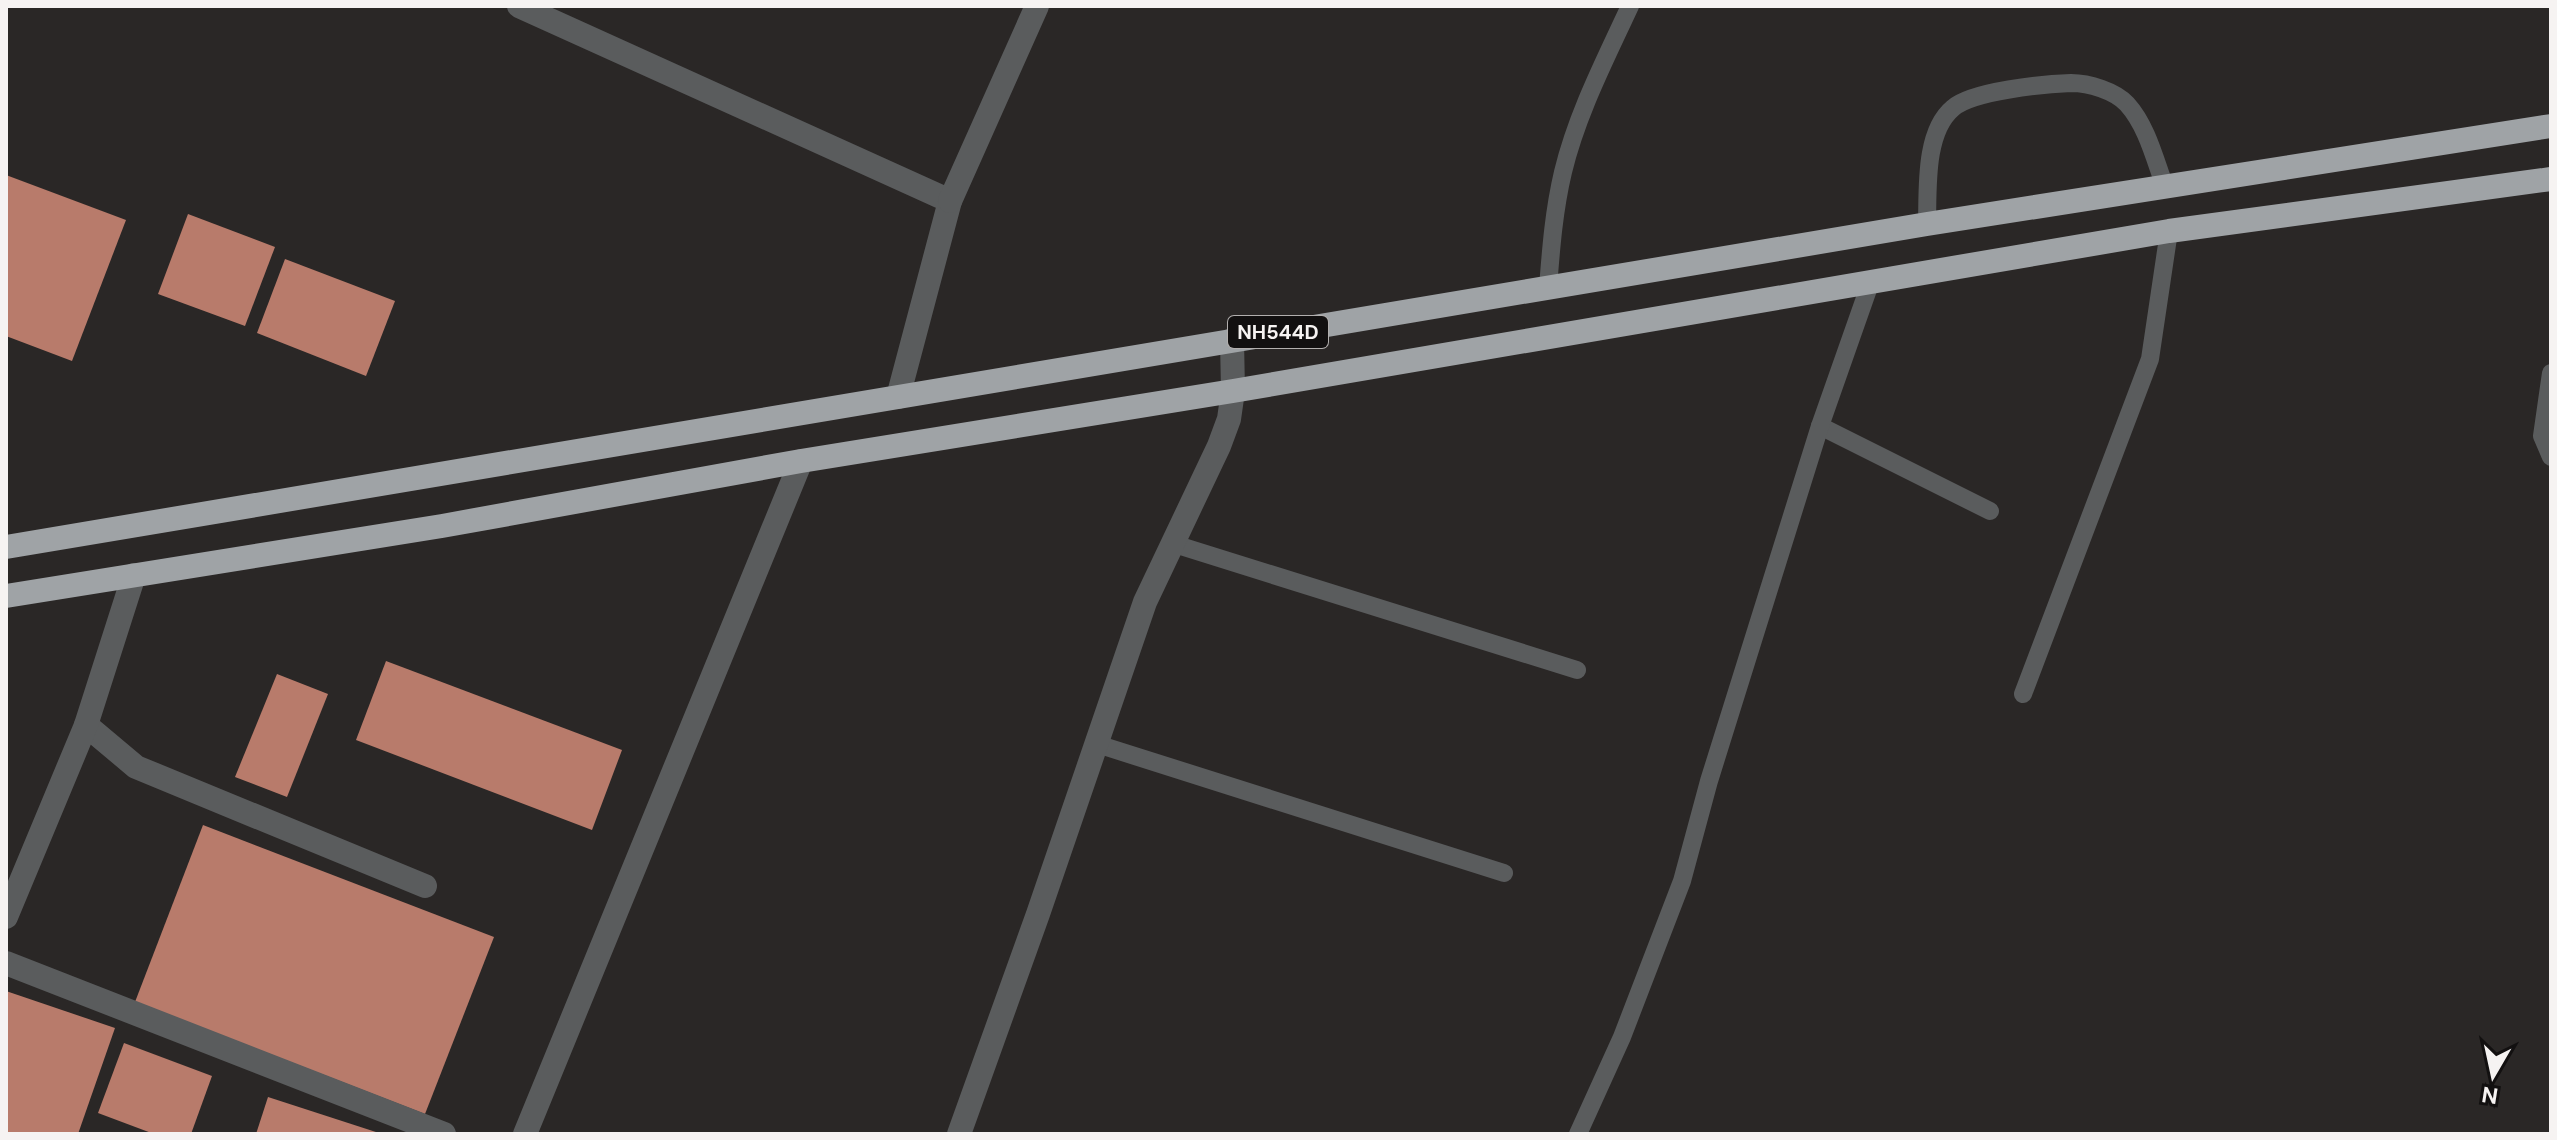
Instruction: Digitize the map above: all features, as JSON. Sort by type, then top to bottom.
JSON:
[{"type":"highway","name":"NH544D","points":[[6,547],[1927,224],[2551,126]]},
{"type":"highway","name":"NH544D","points":[[6,596],[442,526],[801,461],[1233,391],[2169,231],[2551,179]]},
{"type":"street","points":[[519,6],[552,13],[950,201]]},
{"type":"street","points":[[898,397],[950,201],[1037,6]]},
{"type":"street","points":[[959,1134],[1145,602],[1229,419],[1233,391],[1232,340]]},
{"type":"street","points":[[525,1134],[801,461]]},
{"type":"street","points":[[6,917],[86,725],[134,575]]},
{"type":"street","points":[[86,725],[136,767],[425,886]]},
{"type":"street","points":[[6,963],[444,1134]]},
{"type":"lane","points":[[1548,288],[1554,217],[1564,169],[1587,98],[1630,6]]},
{"type":"lane","points":[[1927,224],[1928,169],[1936,133],[1952,108],[1977,95],[2073,83],[2103,89],[2126,102],[2142,126],[2165,187]]},
{"type":"lane","points":[[2023,694],[2150,359],[2169,231]]},
{"type":"lane","points":[[1578,1134],[1622,1037],[1677,895],[1709,781],[1820,426],[1871,281]]},
{"type":"lane","points":[[2551,373],[2542,436],[2551,457]]},
{"type":"lane","points":[[1820,426],[1990,511]]},
{"type":"lane","points":[[1171,543],[1577,670]]},
{"type":"lane","points":[[1097,744],[1504,873]]},
{"type":"building","points":[[6,175],[126,220],[72,361],[6,336]]},
{"type":"building","points":[[188,214],[275,247],[245,326],[158,294]]},
{"type":"building","points":[[285,259],[395,301],[366,376],[257,333]]},
{"type":"building","points":[[386,661],[622,750],[592,830],[356,740]]},
{"type":"building","points":[[277,674],[328,694],[287,797],[235,777]]},
{"type":"building","points":[[203,825],[494,937],[425,1114],[135,1002]]},
{"type":"building","points":[[6,991],[115,1028],[78,1134],[6,1134]]},
{"type":"building","points":[[124,1043],[212,1076],[191,1134],[154,1134],[98,1113]]},
{"type":"building","points":[[268,1097],[379,1133],[379,1134],[256,1134]]}]
